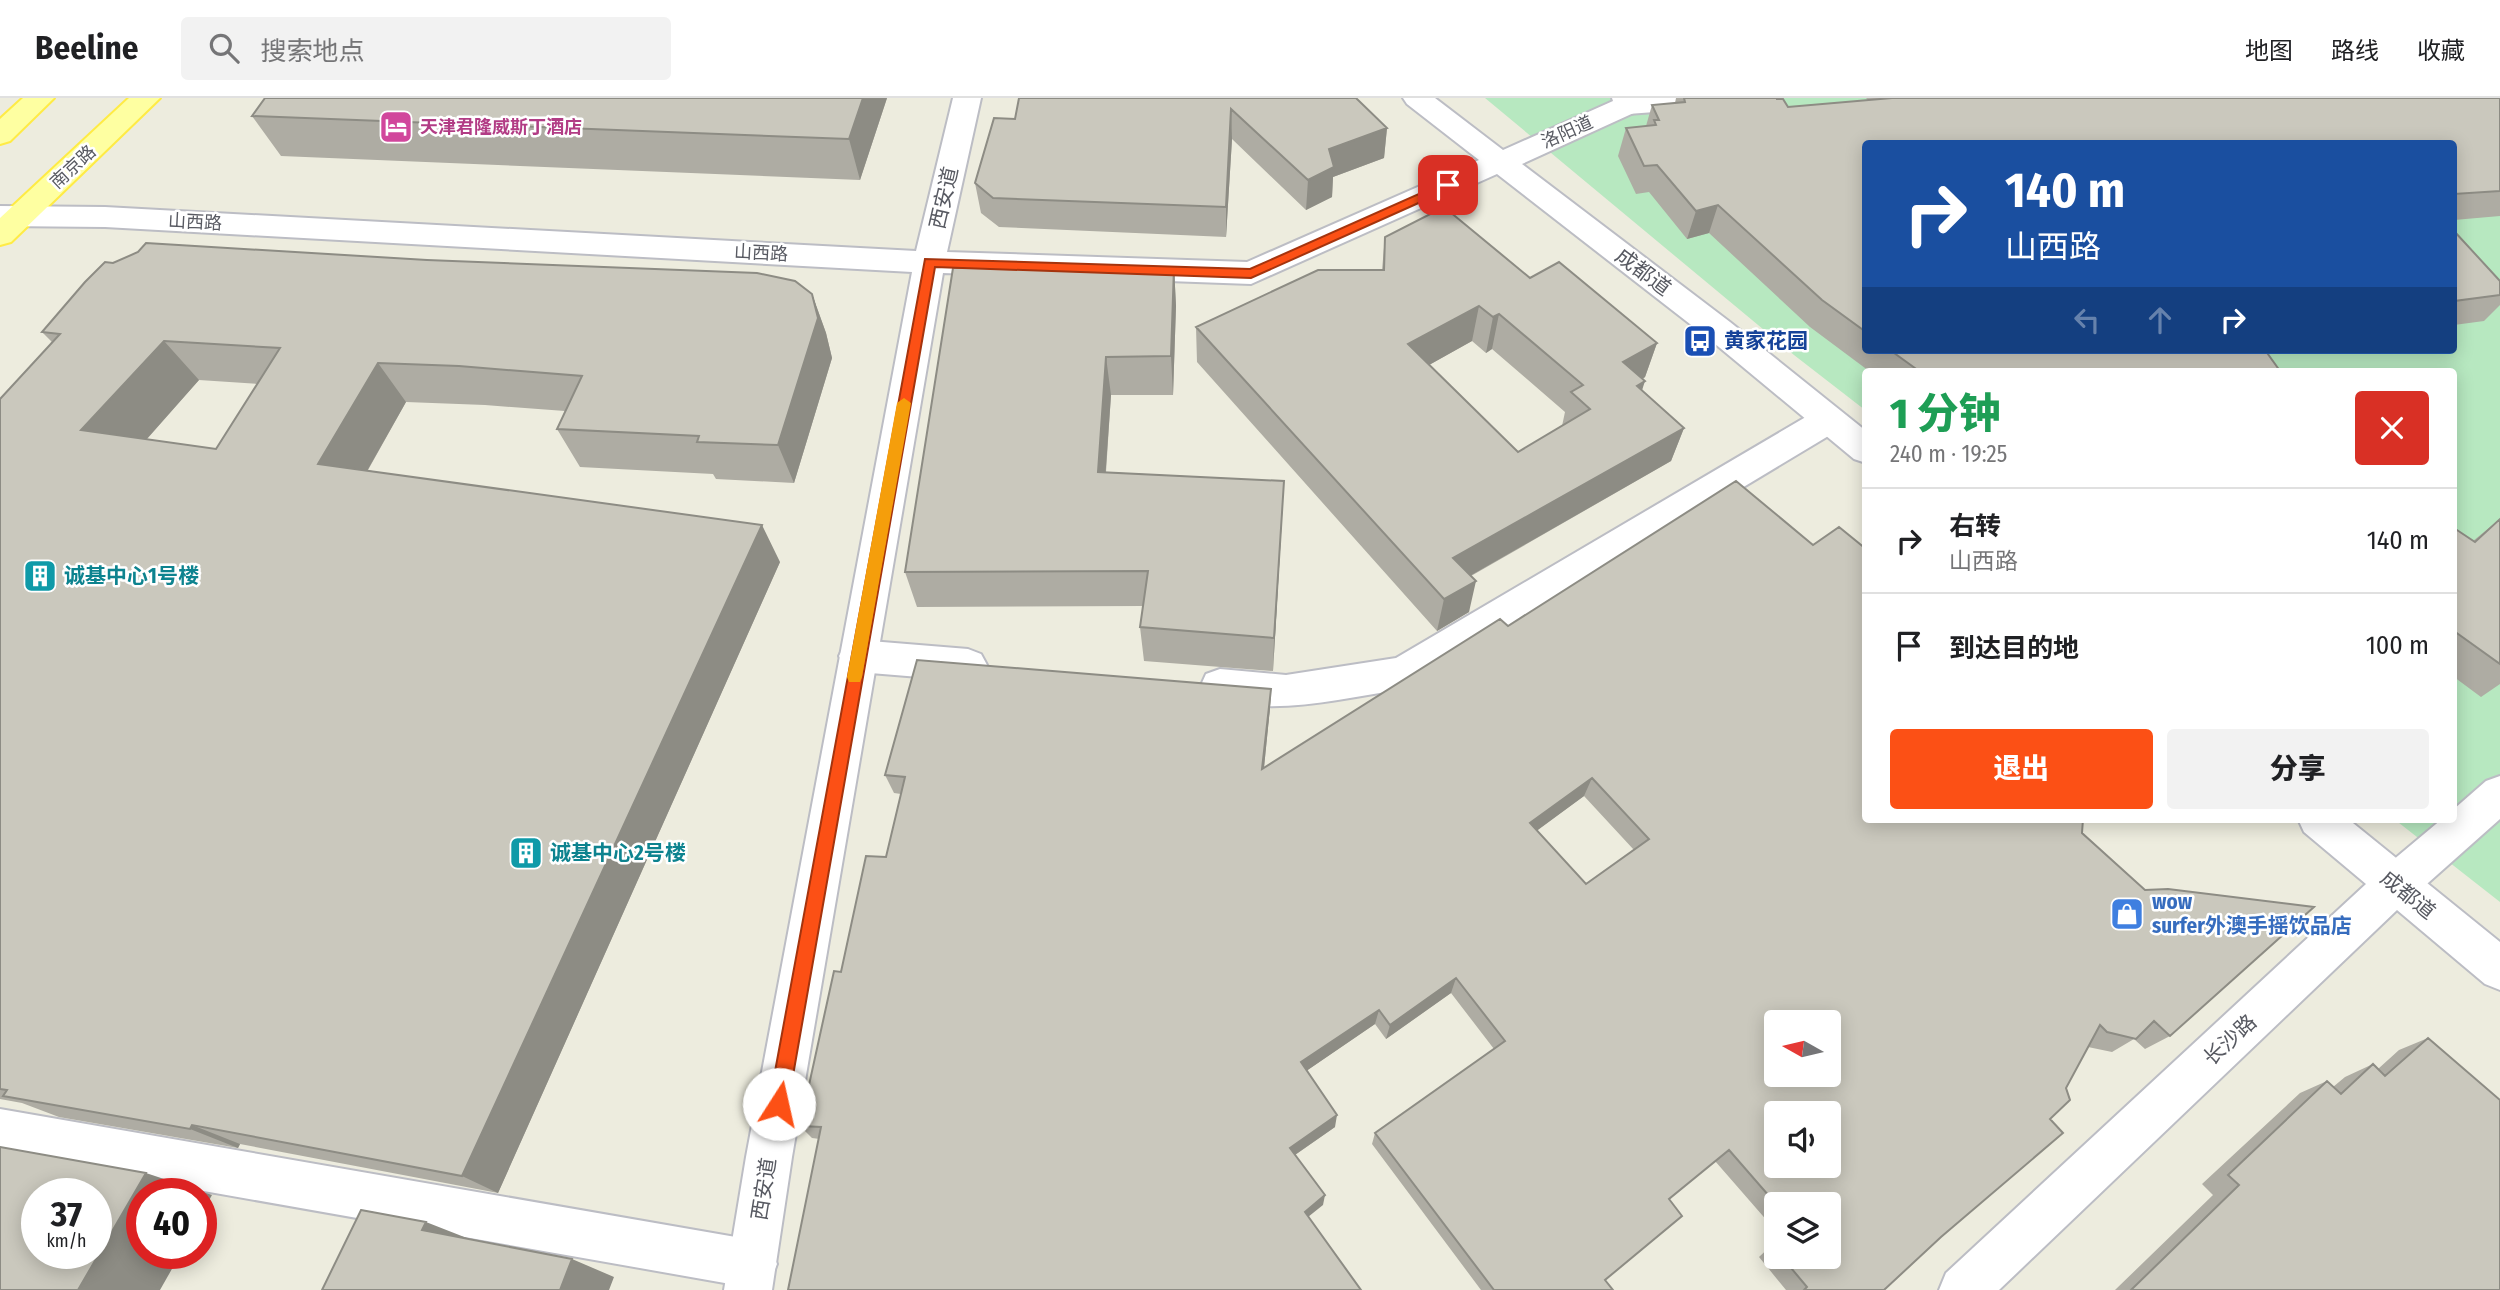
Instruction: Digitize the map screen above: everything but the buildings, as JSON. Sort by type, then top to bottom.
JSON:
[{"type":"main road","points":[[0,135],[40,98]]},
{"type":"main road","name":"南京路","points":[[7,222],[146,98]]},
{"type":"street","name":"西安道","points":[[751,1277],[772,1143],[929,262],[967,98]]},
{"type":"street","name":"成都道","points":[[1417,98],[1719,330],[1862,447]]},
{"type":"street","name":"洛阳道","points":[[1498,162],[1627,102],[1722,98]]},
{"type":"street","name":"山西路","points":[[7,222],[105,217],[929,262],[1251,273],[1498,162]]},
{"type":"street","points":[[1190,683],[1286,691],[1403,673],[1828,420]]},
{"type":"street","points":[[858,656],[996,667]]},
{"type":"street","name":"长沙路","points":[[1963,1290],[2395,885],[2500,794]]},
{"type":"street","name":"成都道","points":[[2323,823],[2500,969]]},
{"type":"street","points":[[3,1137],[751,1277]]},
{"type":"green space","points":[[1485,98],[2500,98],[2500,902],[2399,823],[2457,823],[2457,368],[1862,368],[1862,408],[1794,355]]},
{"type":"slow traffic","points":[[854,677],[904,403]]},
{"type":"place","name":"天津君隆威斯丁酒店","points":[[396,127]]},
{"type":"place","name":"黄家花园","points":[[1700,341]]},
{"type":"place","name":"诚基中心1号楼","points":[[40,576]]},
{"type":"place","name":"诚基中心2号楼","points":[[526,853]]},
{"type":"place","name":"wow surfer外澳手摇饮品店","points":[[2127,914]]},
{"type":"route","points":[[779,1104],[929,262],[1251,273],[1448,185]]}]
